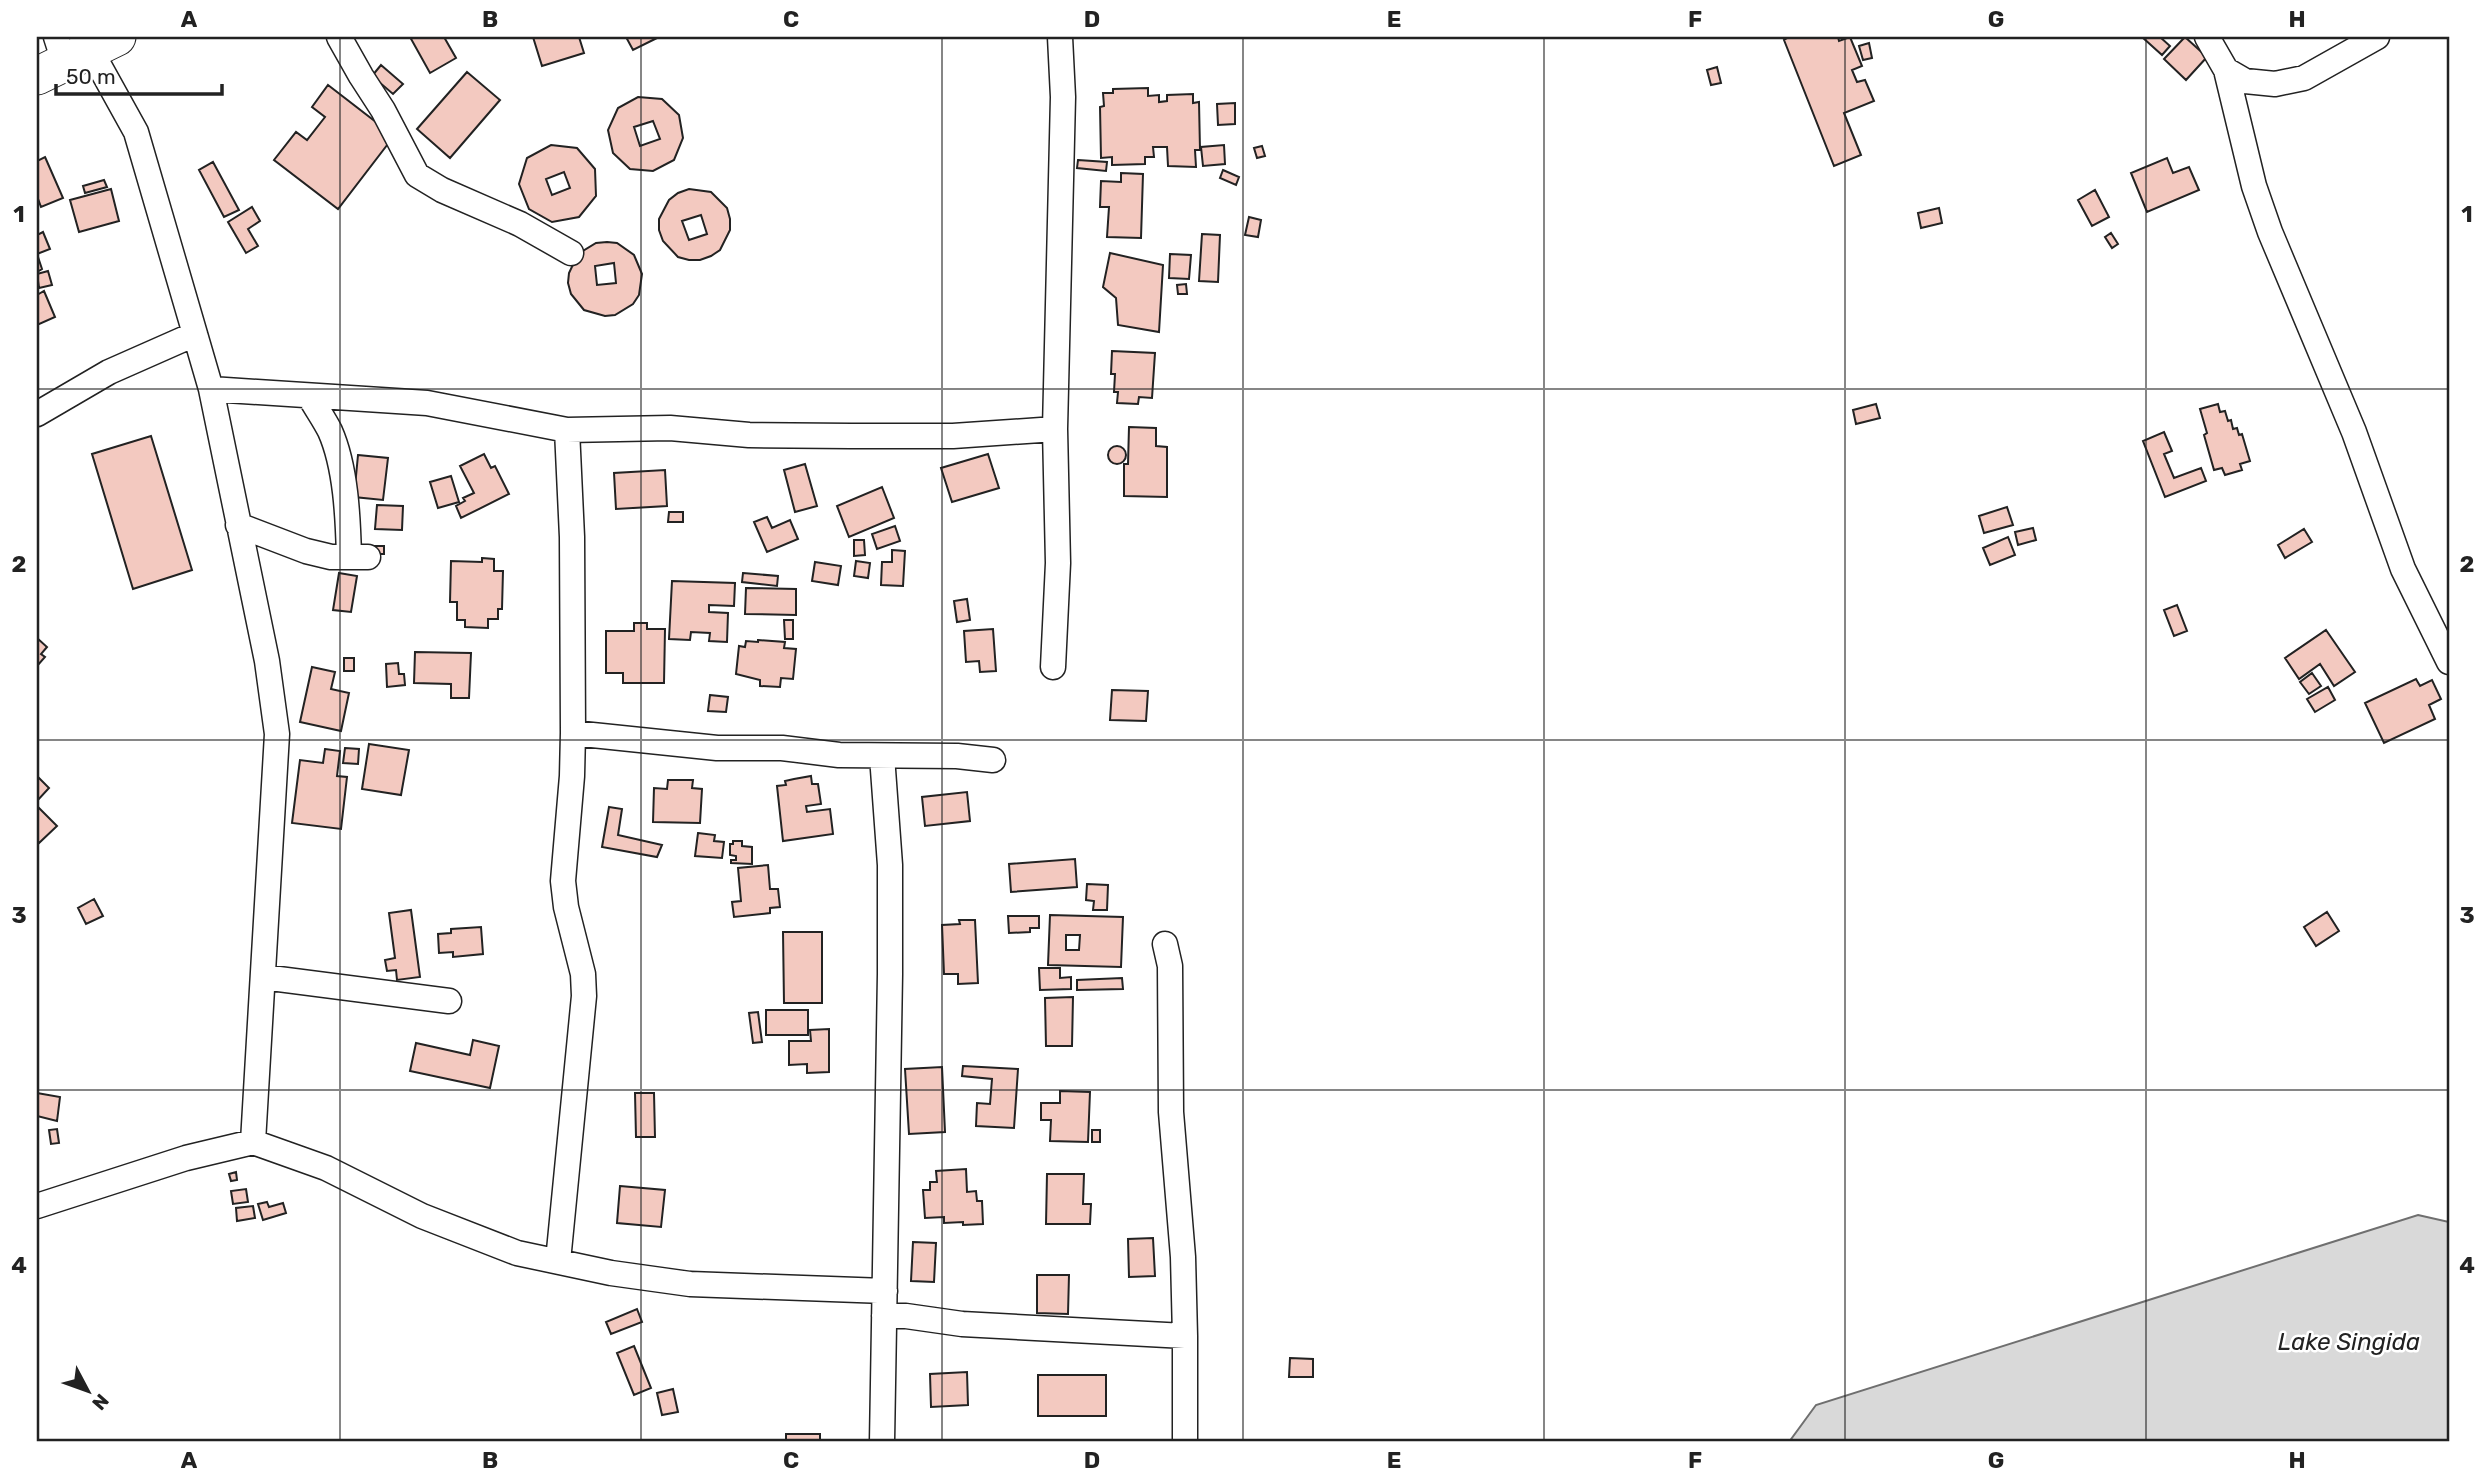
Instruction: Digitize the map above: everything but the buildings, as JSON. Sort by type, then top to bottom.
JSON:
[{"type":"street","points":[[339,37],[383,110],[417,175],[442,190],[520,224],[571,254]]},
{"type":"street","points":[[1053,667],[1058,563],[1055,429],[1063,97],[1060,37]]},
{"type":"street","points":[[2207,37],[2226,70],[2254,186],[2270,232],[2354,432],[2403,569],[2449,662]]},
{"type":"street","points":[[2226,70],[2245,81],[2275,84],[2304,78],[2377,37]]},
{"type":"street","points":[[73,52],[136,132],[211,389],[267,662],[277,734],[253,1142]]},
{"type":"street","points":[[37,414],[109,372],[195,334]]},
{"type":"street","points":[[211,389],[427,403],[567,430],[670,428],[749,435],[953,436],[1055,429]]},
{"type":"street","points":[[238,525],[306,551],[331,557],[358,557],[336,449],[329,430],[310,397]]},
{"type":"street","points":[[558,1261],[584,996],[583,974],[566,907],[563,881],[573,733],[572,537],[567,430]]},
{"type":"street","points":[[573,733],[717,747],[782,748],[839,755],[993,760]]},
{"type":"street","points":[[882,755],[890,879],[888,1175],[882,1442]]},
{"type":"street","points":[[1165,944],[1170,966],[1171,1112],[1183,1256],[1185,1442]]},
{"type":"street","points":[[263,977],[449,1000]]},
{"type":"street","points":[[37,1206],[186,1158],[253,1142],[326,1168],[434,1221],[517,1253],[611,1273],[690,1284],[885,1291]]},
{"type":"street","points":[[884,1316],[906,1316],[961,1324],[1185,1336]]},
{"type":"water","name":"Lake Singida","points":[[2418,1215],[2449,1222],[2449,1442],[1789,1442],[1816,1405]]}]
